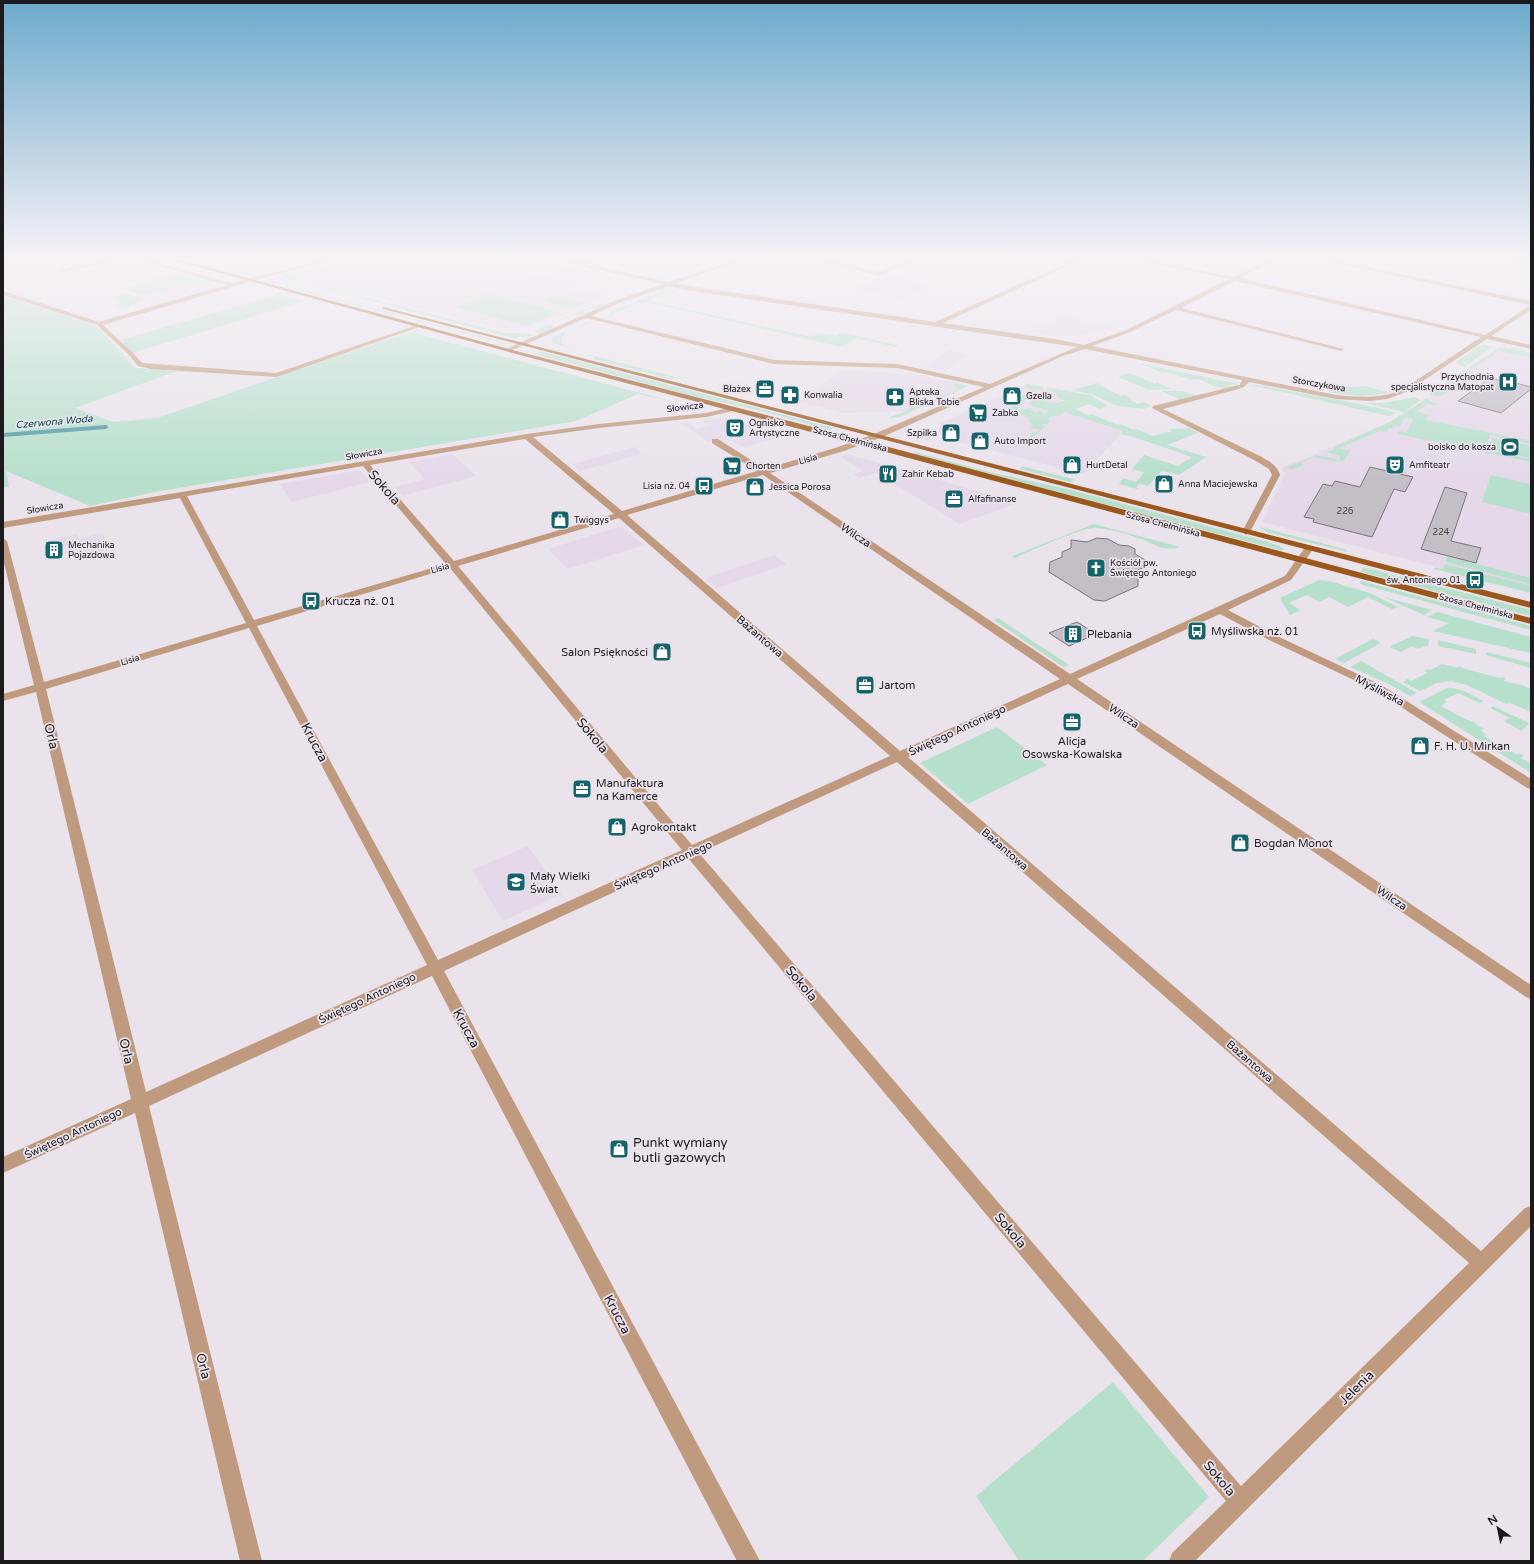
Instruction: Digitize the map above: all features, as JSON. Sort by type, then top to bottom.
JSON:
[{"type":"main road","name":"Szosa Chełmińska","points":[[437,331],[730,409],[861,442],[1531,621]]},
{"type":"main road","name":"Szosa Chełmińska","points":[[474,331],[1531,605]]},
{"type":"street","points":[[108,331],[143,366],[268,375],[282,374],[405,331]]},
{"type":"street","points":[[508,350],[552,331]]},
{"type":"street","points":[[647,331],[774,362],[897,366],[991,386]]},
{"type":"street","name":"Storczykowa","points":[[985,331],[1055,341],[1094,350],[1120,353],[1336,396],[1364,399],[1380,398],[1404,391],[1494,331]]},
{"type":"street","points":[[1268,331],[1341,349]]},
{"type":"street","points":[[1464,331],[1531,347]]},
{"type":"street","points":[[1008,378],[1043,362],[1126,332]]},
{"type":"street","points":[[1008,378],[1094,350],[1126,332]]},
{"type":"street","name":"Lisia","points":[[3,698],[861,442],[1008,378]]},
{"type":"street","points":[[1246,532],[1276,475],[1276,471],[1273,467],[1259,459],[1156,408],[1238,388],[1247,379]]},
{"type":"street","points":[[1208,388],[1219,393]]},
{"type":"street","name":"Słowicza","points":[[3,525],[183,496],[527,436],[599,426],[706,415],[730,409]]},
{"type":"street","name":"Bażantowa","points":[[527,436],[621,514],[898,757],[1482,1263]]},
{"type":"street","name":"Wilcza","points":[[715,441],[764,472],[1531,993]]},
{"type":"street","name":"Sokola","points":[[365,464],[452,564],[691,852],[1240,1501]]},
{"type":"street","name":"Krucza","points":[[183,496],[435,967],[749,1561]]},
{"type":"street","name":"Orla","points":[[3,541],[40,687],[251,1561]]},
{"type":"street","name":"Świętego Antoniego","points":[[3,1164],[1221,610],[1288,578],[1309,548]]},
{"type":"street","name":"Myśliwska","points":[[1221,610],[1273,638],[1377,687],[1531,784]]},
{"type":"street","name":"Jelenia","points":[[1180,1561],[1531,1214]]},
{"type":"shaded area","points":[[1027,331],[1098,331],[1067,337]]},
{"type":"shaded area","points":[[1499,348],[1512,348],[1531,353],[1531,591],[1262,522],[1285,474],[1281,468],[1403,416]]},
{"type":"shaded area","points":[[949,350],[968,354],[945,371],[926,367]]},
{"type":"shaded area","points":[[844,370],[913,374],[968,386],[910,411],[844,413],[796,401]]},
{"type":"shaded area","points":[[1023,385],[1081,397],[1065,411],[1124,431],[1083,474],[952,440],[938,432],[941,423]]},
{"type":"shaded area","points":[[725,418],[785,436],[744,447],[731,441],[717,439],[708,442],[681,423],[688,422],[697,429],[709,426],[702,421]]},
{"type":"shaded area","points":[[634,447],[642,454],[580,471],[572,464]]},
{"type":"shaded area","points":[[453,454],[476,476],[402,496],[395,487],[425,479],[409,462]]},
{"type":"shaded area","points":[[847,454],[1018,503],[960,524],[876,473],[859,478],[853,474],[863,471],[840,457]]},
{"type":"shaded area","points":[[360,470],[370,482],[292,502],[279,484]]},
{"type":"shaded area","points":[[621,526],[644,545],[568,569],[548,549]]},
{"type":"shaded area","points":[[103,533],[109,549],[82,556],[78,543],[63,547],[63,545],[52,547],[51,543],[51,540],[77,534],[79,539]]},
{"type":"shaded area","points":[[774,555],[787,564],[717,588],[705,578]]},
{"type":"shaded area","name":"Mały Wielki Świat","points":[[528,846],[562,894],[503,921],[472,870]]},
{"type":"green space","points":[[3,331],[101,331],[135,368],[177,371],[75,408],[113,422],[157,418],[410,332],[682,404],[638,394],[576,421],[155,492],[90,506],[6,471],[9,487],[3,488]]},
{"type":"green space","points":[[152,331],[205,331],[132,353],[121,340]]},
{"type":"green space","points":[[457,331],[510,344],[506,344]]},
{"type":"green space","points":[[487,331],[530,334],[533,336],[514,338]]},
{"type":"green space","points":[[536,331],[546,331],[540,334],[535,332]]},
{"type":"green space","points":[[567,331],[561,338],[563,344],[565,346],[588,353],[552,343],[553,337]]},
{"type":"green space","points":[[773,331],[784,331],[811,337],[819,333],[836,336],[841,333],[898,345],[896,347],[856,338],[842,347]]},
{"type":"green space","points":[[1483,344],[1492,347],[1464,367],[1456,362]]},
{"type":"green space","points":[[1499,348],[1512,348],[1531,353],[1531,357],[1498,351],[1474,369],[1468,368]]},
{"type":"green space","points":[[540,351],[834,428],[831,430],[757,410],[693,396],[534,354]]},
{"type":"green space","points":[[594,356],[679,378],[671,379],[594,359]]},
{"type":"green space","points":[[1142,364],[1239,384],[1237,386],[1232,384],[1229,386],[1233,387],[1226,389],[1198,379],[1193,380],[1166,372],[1162,373],[1147,366],[1139,365]]},
{"type":"green space","points":[[1465,370],[1473,373],[1474,375],[1441,396],[1429,395]]},
{"type":"green space","points":[[1129,373],[1154,384],[1157,383],[1173,389],[1149,390],[1118,377]]},
{"type":"green space","points":[[949,381],[968,386],[900,417],[887,418],[922,404],[918,403],[919,402],[927,403],[960,389],[953,386],[956,383]]},
{"type":"green space","points":[[1097,383],[1121,396],[1124,395],[1133,399],[1130,400],[1138,404],[1143,402],[1151,406],[1144,409],[1114,405],[1094,395],[1072,390]]},
{"type":"green space","points":[[1026,384],[1044,387],[1043,390],[1033,390],[1035,393],[1030,393],[1032,396],[1026,395],[1029,400],[1023,400],[1025,402],[1018,403],[1020,405],[1015,406],[1021,407],[1017,409],[1019,410],[1031,408],[1033,409],[1030,410],[1038,413],[1038,410],[1043,411],[1042,414],[1045,415],[1048,410],[1033,407],[1030,403],[1033,399],[1037,399],[1037,396],[1048,394],[1046,397],[1041,399],[1049,403],[1059,403],[1065,401],[1058,397],[1055,392],[1046,389],[1050,388],[1090,395],[1108,406],[1099,409],[1089,404],[1075,409],[1088,415],[1092,414],[1117,425],[1121,424],[1134,430],[1137,429],[1152,436],[1172,431],[1169,429],[1189,428],[1198,433],[1167,445],[1206,457],[1179,475],[1162,471],[1148,486],[1139,484],[1136,487],[1138,488],[1137,489],[1119,484],[1123,478],[1136,482],[1144,472],[1132,469],[1144,455],[1178,466],[1192,457],[1121,434],[1124,431],[1064,412],[1059,416],[1052,416],[1048,418],[1050,421],[1047,424],[1042,424],[1045,427],[1030,440],[1028,439],[1033,432],[1038,432],[1040,430],[1030,428],[1033,425],[1028,420],[1030,418],[1018,413],[1006,411],[1030,389],[1025,387]]},
{"type":"green space","points":[[1251,385],[1328,398],[1397,413],[1389,416]]},
{"type":"green space","points":[[1365,386],[1389,393],[1362,396],[1330,393],[1335,388]]},
{"type":"green space","points":[[1161,391],[1183,391],[1197,396],[1181,400]]},
{"type":"green space","points":[[1415,397],[1421,400],[1404,412],[1365,403],[1385,403]]},
{"type":"green space","points":[[1426,399],[1437,404],[1436,406],[1427,404],[1417,411],[1429,415],[1426,420],[1531,441],[1531,444],[1490,435],[1486,449],[1415,435],[1531,459],[1531,462],[1397,434],[1399,431],[1406,433],[1413,419],[1404,418],[1400,427],[1394,426],[1389,428],[1387,432],[1380,431],[1339,448],[1350,451],[1344,461],[1332,461],[1314,457],[1301,463],[1304,465],[1293,469],[1286,468],[1317,455],[1339,460],[1341,456],[1327,452],[1334,450],[1334,447],[1390,422]]},
{"type":"green space","points":[[927,428],[933,429],[938,435],[933,430],[934,435],[930,437],[931,438],[954,444],[930,438],[928,440],[922,438],[917,433]]},
{"type":"green space","name":"boisko do kosza","points":[[1492,438],[1531,446],[1531,458],[1488,449]]},
{"type":"green space","points":[[915,452],[989,472],[1067,489],[1268,542],[1280,546],[1284,550],[913,454]]},
{"type":"green space","points":[[1022,466],[1076,480],[1070,482],[1020,469]]},
{"type":"green space","points":[[1491,475],[1531,484],[1531,514],[1482,502]]},
{"type":"green space","points":[[1094,524],[1180,547],[1168,549],[1159,547],[1125,534],[1108,529],[1096,528],[1068,535],[1015,558],[1012,556]]},
{"type":"green space","points":[[1259,527],[1344,549],[1348,552],[1267,532]]},
{"type":"green space","points":[[1446,556],[1531,578],[1531,584],[1446,562]]},
{"type":"green space","points":[[1445,564],[1531,586],[1531,593],[1434,569],[1435,567],[1443,569]]},
{"type":"green space","points":[[1363,567],[1531,610],[1531,616],[1361,572]]},
{"type":"green space","points":[[1319,580],[1334,582],[1370,593],[1398,607],[1392,609],[1368,597],[1348,607],[1329,597],[1319,602],[1307,595],[1289,603],[1301,610],[1290,615],[1280,598]]},
{"type":"green space","points":[[1361,581],[1531,626],[1531,630],[1363,585],[1359,582]]},
{"type":"green space","points":[[1384,597],[1432,610],[1424,615]]},
{"type":"green space","points":[[1438,612],[1531,637],[1531,653],[1433,631],[1449,623],[1426,617]]},
{"type":"green space","points":[[998,618],[1069,665],[1063,667],[994,620]]},
{"type":"green space","points":[[1412,636],[1429,639],[1428,646],[1418,649],[1412,646],[1401,652],[1389,647]]},
{"type":"green space","points":[[1373,639],[1381,643],[1344,663],[1335,659]]},
{"type":"green space","points":[[1438,640],[1476,649],[1476,654],[1438,646]]},
{"type":"green space","points":[[1487,652],[1531,663],[1531,668],[1486,655]]},
{"type":"green space","points":[[1361,661],[1417,693],[1410,696],[1389,684],[1350,667]]},
{"type":"green space","points":[[1442,664],[1458,668],[1459,666],[1500,678],[1505,678],[1504,681],[1531,689],[1531,712],[1510,703],[1506,704],[1467,685],[1451,681],[1437,683],[1420,691],[1403,682],[1407,679],[1411,681],[1427,673],[1424,671],[1428,669],[1431,670]]},
{"type":"green space","points":[[1447,688],[1461,690],[1484,701],[1479,703],[1458,693],[1444,700],[1447,702],[1441,706],[1465,719],[1477,723],[1475,724],[1484,729],[1480,730],[1486,734],[1484,736],[1517,755],[1519,753],[1524,756],[1521,758],[1531,764],[1531,773],[1419,702]]},
{"type":"green space","points":[[1493,706],[1529,724],[1521,731],[1504,721],[1510,718],[1490,708]]},
{"type":"green space","points":[[997,727],[1047,765],[968,804],[920,763]]},
{"type":"green space","points":[[1113,1382],[1209,1497],[1143,1561],[1019,1561],[976,1496]]},
{"type":"building","points":[[1490,378],[1531,387],[1531,389],[1501,413],[1458,401]]},
{"type":"building","points":[[1370,467],[1413,477],[1405,492],[1394,489],[1372,537],[1313,522],[1314,519],[1304,517],[1323,484],[1332,486],[1335,481],[1360,487]]},
{"type":"building","points":[[1445,487],[1467,493],[1451,541],[1481,548],[1476,563],[1421,549]]},
{"type":"building","name":"Kościół pw. Świętego Antoniego","points":[[1097,538],[1108,539],[1119,545],[1129,546],[1135,549],[1135,554],[1152,564],[1138,570],[1138,586],[1105,601],[1094,600],[1049,572],[1050,562],[1062,557],[1062,552],[1071,548],[1071,540],[1087,542]]},
{"type":"building","name":"Plebania","points":[[1077,622],[1096,634],[1069,646],[1049,633]]},
{"type":"waterway","name":"Czerwona Woda","points":[[3,435],[106,427]]},
{"type":"place","name":"Przychodnia specjalistyczna Matopat","points":[[1508,382]]},
{"type":"place","name":"Błażex","points":[[765,389]]},
{"type":"place","name":"Konwalia","points":[[790,395]]},
{"type":"place","name":"Gzella","points":[[1012,396]]},
{"type":"place","name":"Apteka Bliska Tobie","points":[[895,397]]},
{"type":"place","name":"Żabka","points":[[978,413]]},
{"type":"place","name":"Ognisko Artystyczne","points":[[735,428]]},
{"type":"place","name":"Szpilka","points":[[951,433]]},
{"type":"place","name":"Auto Import","points":[[980,441]]},
{"type":"place","name":"boisko do kosza","points":[[1510,447]]},
{"type":"place","name":"HurtDetal","points":[[1072,465]]},
{"type":"place","name":"Amfiteatr","points":[[1395,465]]},
{"type":"place","name":"Chorten","points":[[732,466]]},
{"type":"place","name":"Zahir Kebab","points":[[888,474]]},
{"type":"place","name":"Anna Maciejewska","points":[[1164,484]]},
{"type":"place","name":"Lisia nż. 04","points":[[704,486]]},
{"type":"place","name":"Jessica Porosa","points":[[755,487]]},
{"type":"place","name":"Alfafinanse","points":[[954,499]]},
{"type":"place","name":"Twiggys","points":[[560,520]]},
{"type":"place","name":"Mechanika Pojazdowa","points":[[54,550]]},
{"type":"place","name":"Kościół pw. Świętego Antoniego","points":[[1096,568]]},
{"type":"place","name":"św. Antoniego 01","points":[[1475,580]]},
{"type":"place","name":"Krucza nż. 01","points":[[311,601]]},
{"type":"place","name":"Myśliwska nż. 01","points":[[1197,631]]},
{"type":"place","name":"Plebania","points":[[1073,634]]},
{"type":"place","name":"Salon Psiękności","points":[[662,652]]},
{"type":"place","name":"Jartom","points":[[865,685]]},
{"type":"place","name":"Alicja Osowska-Kowalska","points":[[1072,722]]},
{"type":"place","name":"F. H. U. Mirkan","points":[[1420,746]]},
{"type":"place","name":"Manufaktura na Kamerce","points":[[582,789]]},
{"type":"place","name":"Agrokontakt","points":[[617,827]]},
{"type":"place","name":"Bogdan Monot","points":[[1240,843]]},
{"type":"place","name":"Mały Wielki Świat","points":[[516,882]]},
{"type":"place","name":"Punkt wymiany butli gazowych","points":[[619,1149]]}]
